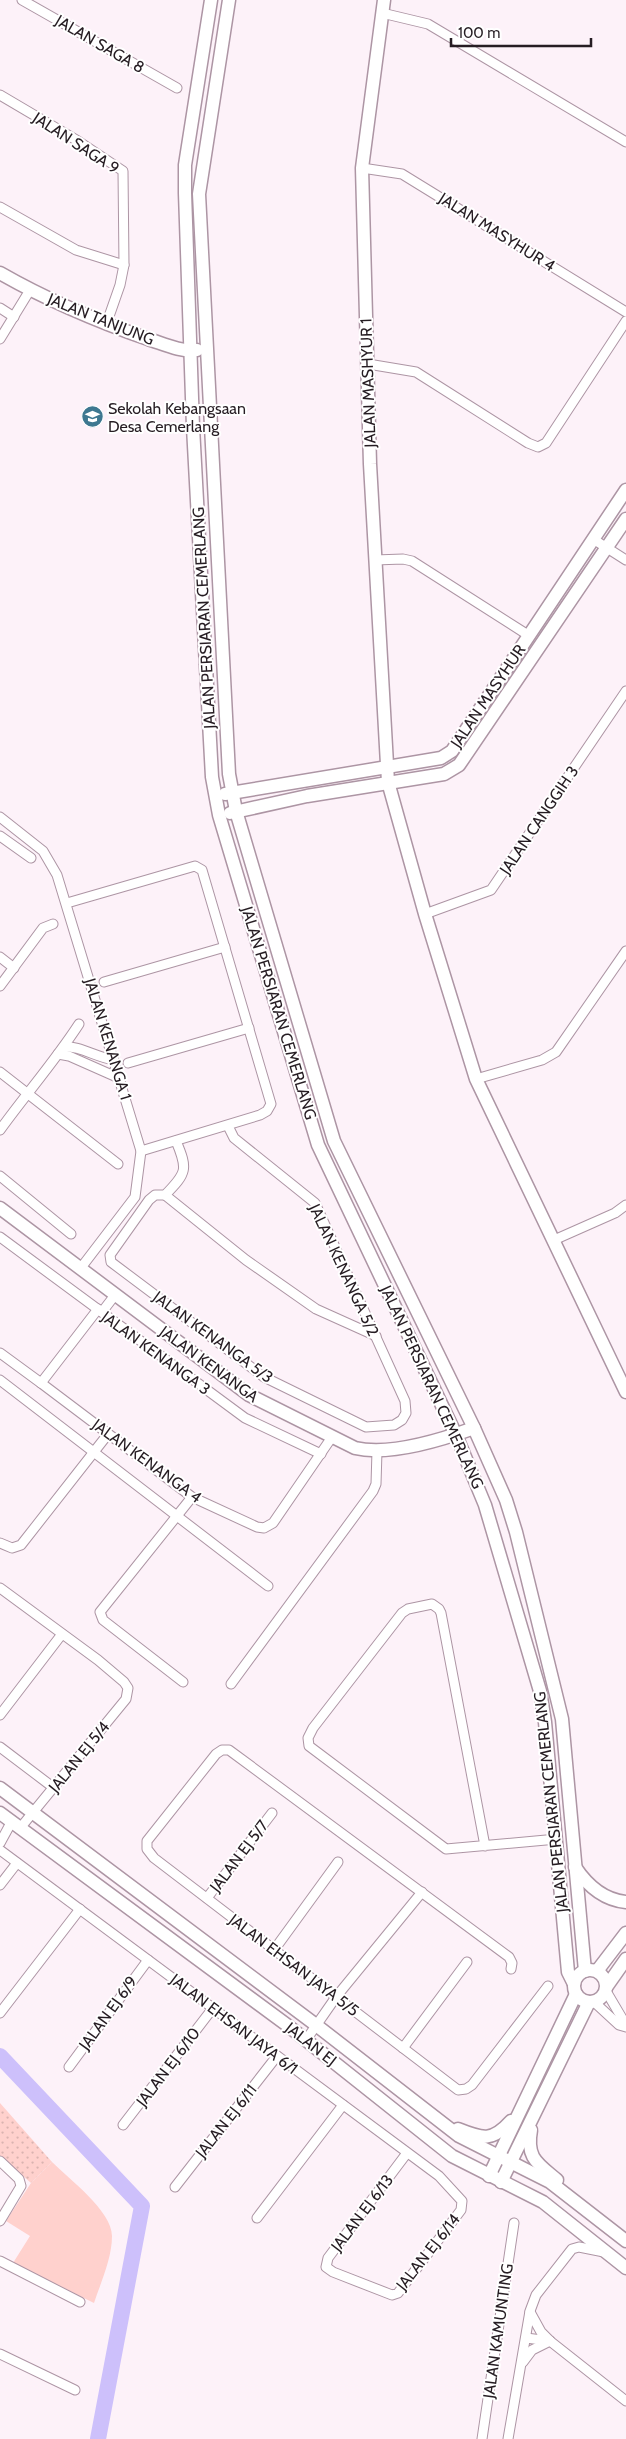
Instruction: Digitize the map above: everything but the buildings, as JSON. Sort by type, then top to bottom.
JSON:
[{"type":"main road","name":"JALAN PERSIARAN CEMERLANG","points":[[211,0],[186,165],[184,193],[211,757],[219,815],[318,1144],[456,1435],[497,1539],[540,1692],[557,1839],[568,1972],[575,1989]]},
{"type":"main road","name":"JALAN PERSIARAN CEMERLANG","points":[[229,0],[199,194],[229,774],[236,812],[334,1141],[474,1428],[506,1500],[516,1532],[562,1720],[575,1868],[591,1971]]},
{"type":"main road","name":"JALAN MASHYUR 1","points":[[384,0],[362,168],[375,560],[388,782],[425,914],[476,1079],[626,1392]]},
{"type":"main road","name":"JALAN TANJUNG","points":[[0,273],[30,290],[106,324],[177,349],[191,351],[207,349]]},
{"type":"main road","name":"JALAN MASYHUR","points":[[216,796],[441,758],[452,751],[626,490]]},
{"type":"main road","name":"JALAN MASYHUR","points":[[219,815],[388,782],[444,774],[459,765],[626,519]]},
{"type":"main road","name":"JALAN KENANGA","points":[[0,1208],[254,1398],[355,1448],[377,1451],[456,1435],[474,1428]]},
{"type":"main road","name":"JALAN EJ","points":[[0,1788],[316,2025],[466,2142],[545,2180],[569,2196],[626,2242]]},
{"type":"main road","name":"JALAN EJ","points":[[0,1812],[306,2040],[452,2156],[543,2202],[626,2268]]},
{"type":"main road","points":[[575,1868],[583,1879],[602,1894],[626,1902]]},
{"type":"main road","points":[[489,2176],[575,1989],[578,1976],[591,1971],[626,1933]]},
{"type":"main road","points":[[501,2182],[591,2002],[600,1999],[626,1959]]},
{"type":"main road","points":[[591,1971],[604,1977],[606,1988]]},
{"type":"main road","points":[[575,1989],[591,2002]]},
{"type":"main road","points":[[442,2123],[486,2138],[500,2133],[520,2111]]},
{"type":"main road","points":[[533,2117],[529,2151],[537,2164],[557,2180],[569,2196]]},
{"type":"street","name":"JALAN SAGA 8","points":[[22,0],[178,88]]},
{"type":"street","points":[[382,13],[428,24],[626,142]]},
{"type":"street","name":"JALAN SAGA 9","points":[[0,95],[78,141],[123,171],[124,264],[120,285],[106,324]]},
{"type":"street","name":"JALAN MASYHUR 4","points":[[362,168],[402,174],[626,312]]},
{"type":"street","points":[[0,207],[76,250],[124,264]]},
{"type":"street","points":[[0,339],[30,290]]},
{"type":"street","points":[[0,308],[14,317]]},
{"type":"street","points":[[368,364],[416,372],[528,443],[538,447],[546,443],[626,321]]},
{"type":"street","points":[[593,539],[626,560]]},
{"type":"street","points":[[375,560],[403,559],[412,561],[528,635]]},
{"type":"street","name":"JALAN CANGGIH 3","points":[[425,914],[491,890],[626,691]]},
{"type":"street","name":"JALAN KENANGA 1","points":[[0,817],[43,851],[52,863],[67,904],[121,1079],[141,1151],[135,1197],[80,1269]]},
{"type":"street","points":[[1,839],[31,858]]},
{"type":"street","points":[[67,904],[198,867],[203,873],[270,1096],[270,1108],[264,1114],[141,1151]]},
{"type":"street","points":[[0,986],[43,928],[53,924]]},
{"type":"street","points":[[104,982],[225,947]]},
{"type":"street","points":[[476,1079],[542,1060],[556,1052],[626,951]]},
{"type":"street","points":[[0,957],[14,968]]},
{"type":"street","points":[[0,1130],[79,1024]]},
{"type":"street","points":[[128,1063],[249,1028]]},
{"type":"street","points":[[61,1050],[70,1046],[97,1057],[114,1060]]},
{"type":"street","points":[[61,1050],[69,1056],[121,1079]]},
{"type":"street","points":[[0,1072],[118,1164]]},
{"type":"street","name":"JALAN KENANGA 5/2","points":[[228,1126],[234,1138],[315,1203],[405,1401],[406,1410],[404,1417]]},
{"type":"street","points":[[176,1141],[184,1160],[185,1169],[183,1175],[165,1195],[246,1260],[316,1309],[376,1336]]},
{"type":"street","points":[[0,1176],[72,1234]]},
{"type":"street","name":"JALAN KENANGA 5/3","points":[[165,1195],[155,1195],[149,1200],[110,1255],[112,1262],[264,1377],[358,1425],[373,1428],[388,1427],[399,1423],[404,1417]]},
{"type":"street","points":[[554,1240],[615,1213],[626,1205]]},
{"type":"street","name":"JALAN KENANGA 3","points":[[0,1237],[245,1418],[321,1454]]},
{"type":"street","points":[[41,1383],[115,1295]]},
{"type":"street","name":"JALAN KENANGA 4","points":[[0,1353],[192,1497],[257,1527],[268,1527],[273,1523],[332,1437]]},
{"type":"street","points":[[0,1380],[268,1586]]},
{"type":"street","points":[[0,1543],[12,1548],[21,1545],[108,1434]]},
{"type":"street","points":[[231,1684],[373,1491],[376,1484],[377,1451]]},
{"type":"street","points":[[184,1682],[103,1620],[100,1612],[192,1497]]},
{"type":"street","points":[[0,1588],[62,1634],[0,1715]]},
{"type":"street","points":[[485,1846],[441,1613],[432,1604],[408,1609],[402,1613],[313,1728],[308,1742],[312,1749],[446,1849],[485,1846],[557,1839]]},
{"type":"street","name":"JALAN EJ 5/4","points":[[0,1843],[17,1824],[34,1812],[124,1702],[128,1692],[127,1684],[62,1634]]},
{"type":"street","points":[[0,1748],[54,1788]]},
{"type":"street","name":"JALAN EHSAN JAYA 5/5","points":[[422,1892],[236,1754],[226,1749],[216,1754],[151,1835],[146,1845],[151,1855],[455,2088],[466,2089],[472,2085],[548,1986]]},
{"type":"street","name":"JALAN EJ 5/7","points":[[207,1898],[272,1813]]},
{"type":"street","name":"JALAN EHSAN JAYA 6/1","points":[[0,1850],[438,2176],[462,2204]]},
{"type":"street","points":[[274,1950],[338,1862]]},
{"type":"street","points":[[0,1885],[17,1863]]},
{"type":"street","points":[[306,2040],[336,1997],[422,1892],[509,1957],[512,1962],[510,1969]]},
{"type":"street","points":[[0,2014],[80,1909]]},
{"type":"street","name":"JALAN EJ 6/9","points":[[69,2067],[148,1960]]},
{"type":"street","points":[[403,2048],[467,1962]]},
{"type":"street","points":[[606,1988],[626,2026]]},
{"type":"street","points":[[591,2002],[609,2017],[626,2026]]},
{"type":"street","name":"JALAN EJ 6/10","points":[[123,2125],[213,2008]]},
{"type":"street","name":"JALAN EJ 6/11","points":[[175,2187],[276,2056]]},
{"type":"street","points":[[257,2218],[343,2105]]},
{"type":"street","name":"JALAN EJ 6/13","points":[[333,2272],[326,2267],[328,2258],[407,2153]]},
{"type":"street","points":[[0,2161],[19,2179],[21,2186],[0,2221]]},
{"type":"street","name":"JALAN EJ 6/14","points":[[333,2272],[392,2296],[396,2294],[461,2210],[462,2204]]},
{"type":"street","name":"JALAN KAMUNTING","points":[[482,2439],[514,2223]]},
{"type":"street","points":[[508,2439],[530,2311],[536,2295],[572,2249],[580,2247],[606,2253]]},
{"type":"street","points":[[0,2261],[80,2302]]},
{"type":"street","points":[[530,2311],[542,2332],[550,2340],[626,2401]]},
{"type":"street","points":[[526,2338],[550,2340]]},
{"type":"street","points":[[521,2364],[532,2350],[550,2340]]},
{"type":"street","points":[[0,2354],[75,2390]]},
{"type":"shaded area","points":[[0,2103],[52,2162],[31,2183],[0,2156]]},
{"type":"shaded area","points":[[52,2162],[88,2196],[105,2216],[110,2226],[112,2244],[106,2270],[94,2303],[13,2263],[30,2236],[6,2221],[31,2183]]},
{"type":"waterway","points":[[0,2056],[142,2206],[98,2439]]},
{"type":"place","name":"Sekolah Kebangsaan Desa Cemerlang","points":[[92,417]]}]
